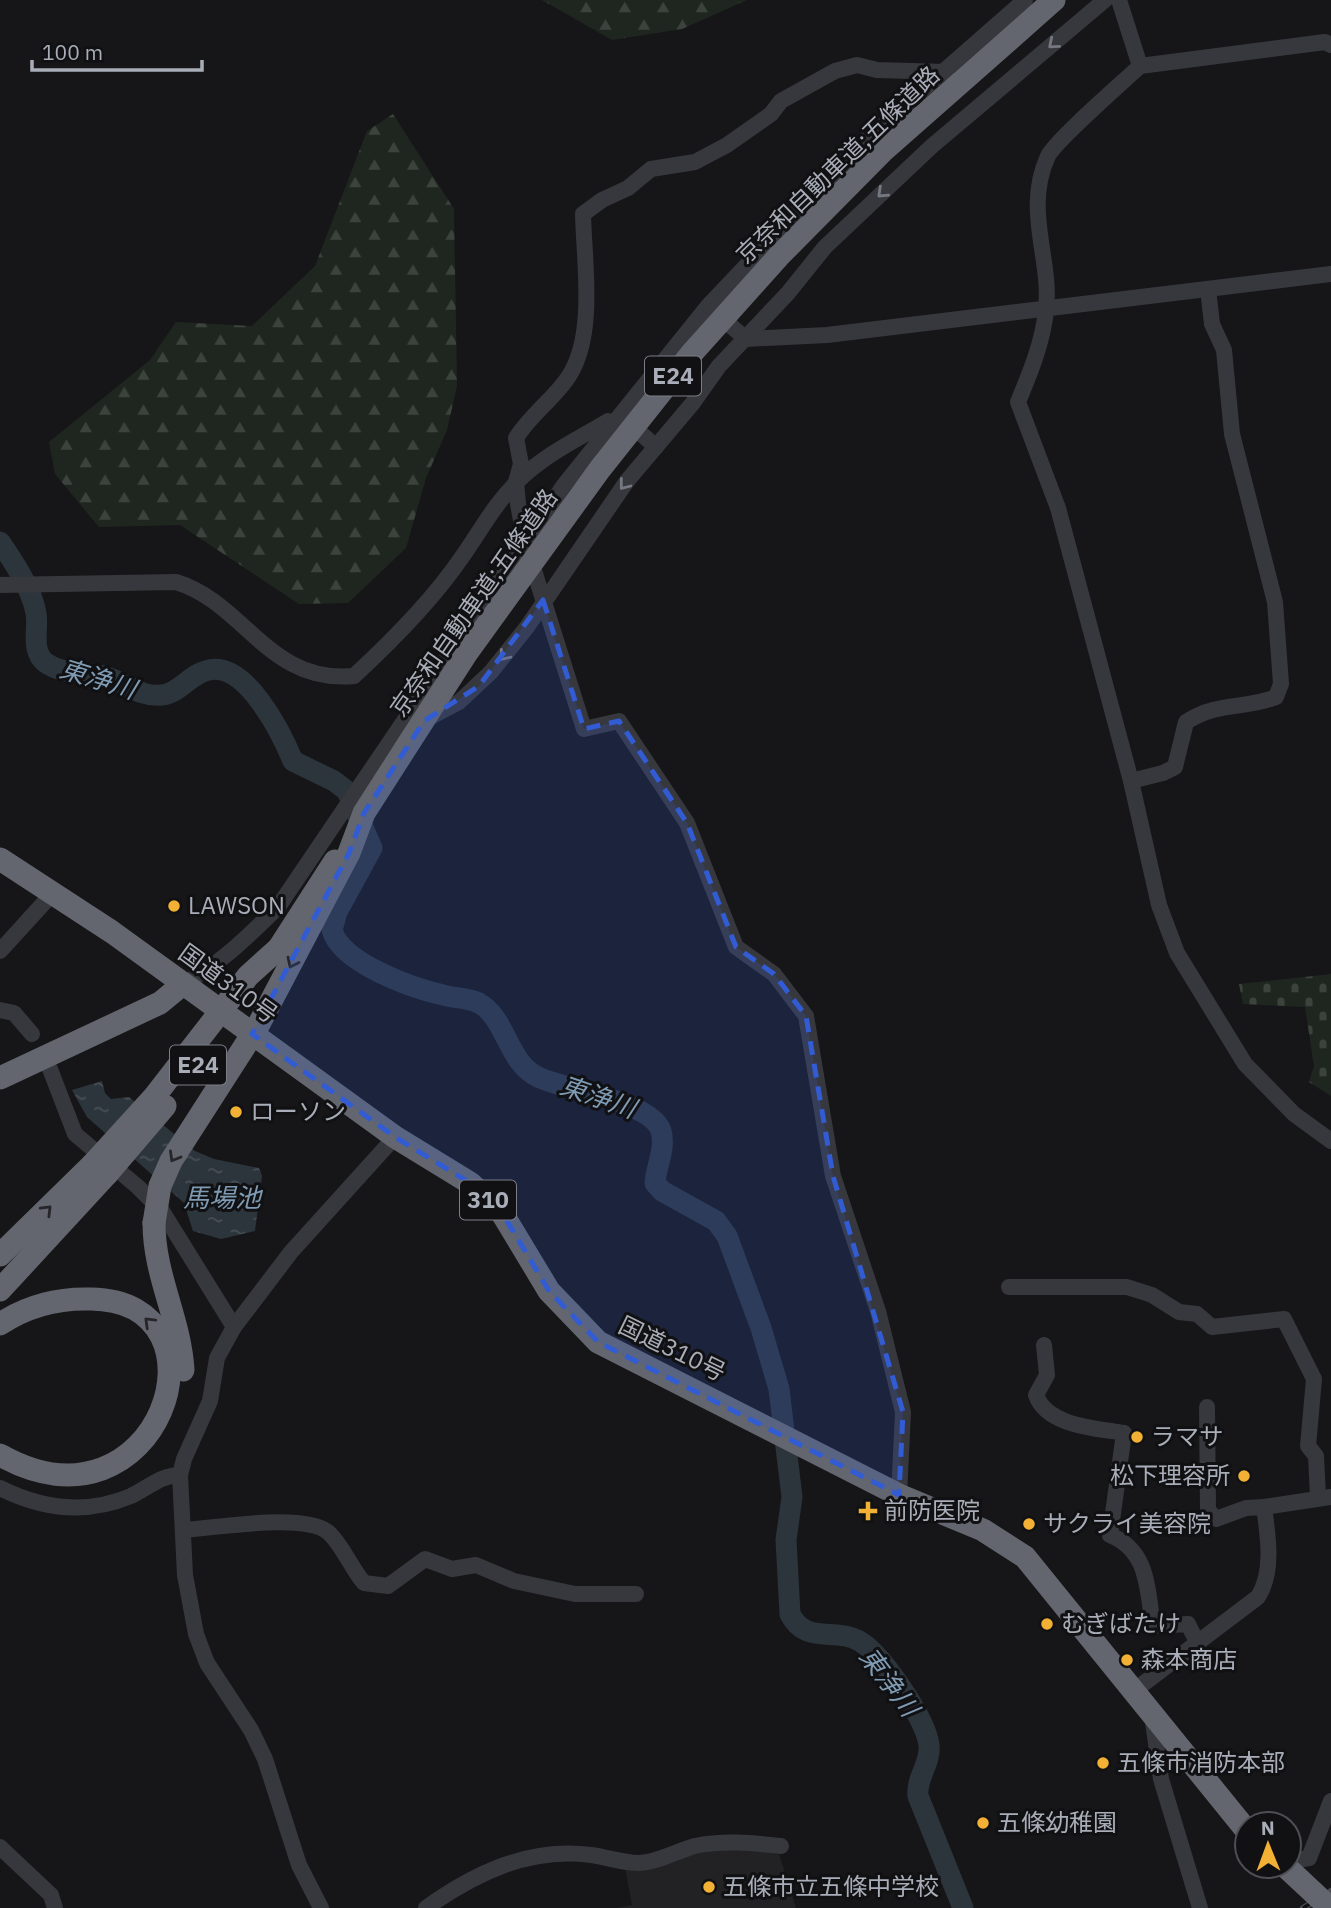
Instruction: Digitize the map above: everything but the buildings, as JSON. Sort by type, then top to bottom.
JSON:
[{"type":"highway","name":"京奈和自動車道;五條道路","points":[[100,1169],[248,976],[279,948],[508,594],[600,469],[692,353],[779,256],[883,150],[1054,0]]},
{"type":"highway","points":[[0,1465],[45,1482],[71,1484],[97,1480],[124,1469],[161,1437],[181,1395],[183,1376],[178,1334],[156,1265],[154,1223],[160,1186],[171,1161],[259,1024],[349,853],[364,813]]},
{"type":"highway","name":"国道310号","points":[[0,859],[113,932],[394,1137],[470,1183],[502,1213],[549,1291],[598,1342],[899,1495],[983,1530],[1025,1557],[1233,1814]]},
{"type":"highway","points":[[0,1063],[152,990],[183,984]]},
{"type":"highway","points":[[0,1078],[160,1003],[183,984]]},
{"type":"highway","points":[[0,1255],[100,1169]]},
{"type":"highway","points":[[0,1290],[100,1169]]},
{"type":"highway","points":[[0,1324],[30,1309],[54,1302],[108,1299],[129,1306],[157,1330],[167,1352],[170,1391],[162,1413],[141,1442],[115,1462],[84,1472],[54,1473],[23,1468],[0,1455]]},
{"type":"highway","points":[[1303,1874],[1330,1908]]},
{"type":"street","points":[[183,984],[203,973],[243,941],[278,907],[564,485],[708,306],[864,141],[946,72],[1025,0]]},
{"type":"street","points":[[402,726],[440,713],[479,685],[527,627],[607,507],[719,366],[746,339],[825,247],[950,131],[1105,0]]},
{"type":"street","points":[[1119,0],[1140,66]]},
{"type":"street","points":[[1331,46],[1325,42],[1140,66],[1049,154],[1040,184],[1037,209],[1047,309],[1035,363],[1018,402],[1058,508],[1131,781],[1159,905],[1177,953],[1245,1064],[1294,1114],[1331,1141]]},
{"type":"street","points":[[899,1495],[903,1412],[878,1311],[833,1176],[806,1016],[774,974],[736,947],[687,823],[618,721],[584,729],[525,542],[516,482],[521,464],[516,438],[527,421],[568,378],[585,334],[583,214],[602,200],[628,188],[651,169],[695,162],[727,145],[771,114],[781,101],[827,74],[857,65],[877,71],[946,72]]},
{"type":"street","points":[[708,306],[746,339],[877,330],[1331,274]]},
{"type":"street","points":[[1131,781],[1163,774],[1175,767],[1186,722],[1223,705],[1262,703],[1276,697],[1280,684],[1275,602],[1232,434],[1224,350],[1212,324],[1208,289]]},
{"type":"street","points":[[619,414],[656,447]]},
{"type":"street","points":[[8,585],[176,582],[197,589],[284,660],[312,674],[334,678],[354,676],[424,605],[463,557],[482,523],[516,482],[534,466],[619,414]]},
{"type":"street","points":[[0,951],[52,894]]},
{"type":"street","points":[[0,1010],[14,1013],[32,1034]]},
{"type":"street","points":[[50,1069],[75,1134],[138,1186],[162,1211],[234,1327]]},
{"type":"street","points":[[321,1908],[299,1865],[265,1759],[251,1730],[207,1663],[196,1634],[188,1605],[180,1475],[184,1459],[210,1401],[217,1358],[234,1327],[292,1252],[394,1137]]},
{"type":"street","points":[[1009,1287],[1127,1287],[1152,1295],[1179,1312],[1197,1314],[1212,1327],[1284,1319],[1314,1379],[1308,1447],[1316,1455],[1324,1497],[1246,1508],[1216,1519],[1208,1510],[1207,1407]]},
{"type":"street","points":[[1044,1345],[1047,1375],[1036,1395],[1040,1406],[1058,1418],[1124,1433],[1110,1535],[1126,1541],[1142,1563],[1153,1626],[1188,1624],[1198,1644]]},
{"type":"street","points":[[0,1488],[29,1502],[76,1507],[114,1502],[170,1475],[180,1475]]},
{"type":"street","points":[[1135,1690],[1258,1597],[1266,1584],[1268,1536],[1264,1507]]},
{"type":"street","points":[[183,1530],[283,1522],[317,1527],[333,1537],[351,1568],[364,1583],[388,1586],[425,1559],[452,1569],[476,1565],[514,1581],[575,1594],[636,1594]]},
{"type":"street","points":[[1152,1715],[1161,1779],[1200,1908]]},
{"type":"street","points":[[1303,1860],[1309,1858],[1331,1801]]},
{"type":"street","points":[[426,1908],[463,1882],[497,1866],[524,1859],[563,1854],[640,1863],[695,1847],[731,1842],[781,1846]]},
{"type":"street","points":[[0,1847],[51,1895],[55,1908]]},
{"type":"highlighted area","points":[[543,600],[584,729],[619,721],[687,823],[736,947],[774,974],[806,1016],[833,1176],[903,1412],[899,1495],[598,1342],[549,1291],[502,1213],[470,1183],[395,1137],[252,1034],[349,853],[364,813],[424,721],[479,686]]},
{"type":"shaded area","name":"五條市立五條中学校","points":[[730,1847],[779,1854],[796,1908],[616,1908],[632,1905],[625,1868]]},
{"type":"green space","points":[[542,0],[747,0],[682,29],[612,40]]},
{"type":"green space","points":[[393,114],[454,209],[457,386],[447,430],[426,478],[406,548],[348,603],[299,604],[180,525],[99,527],[55,474],[49,442],[150,360],[176,322],[252,326],[315,266],[367,131]]},
{"type":"green space","points":[[1331,974],[1331,1096],[1309,1082],[1314,1066],[1305,1007],[1243,1004],[1239,984]]},
{"type":"water","name":"馬場池","points":[[102,1081],[105,1093],[111,1099],[129,1097],[195,1151],[214,1159],[259,1168],[262,1176],[255,1231],[221,1239],[193,1231],[184,1203],[87,1117],[72,1090]]},
{"type":"waterway","name":"東浄川","points":[[0,542],[31,594],[36,613],[38,652],[46,663],[66,671],[103,676],[139,692],[154,695],[168,694],[203,672],[223,670],[249,688],[260,702],[280,733],[293,761],[334,781],[347,791],[372,848],[337,912],[332,930],[338,942],[349,953],[397,980],[430,992],[479,1003],[496,1019],[520,1061],[538,1077],[625,1104],[654,1121],[662,1138],[655,1183],[662,1191],[716,1221],[727,1236],[761,1328],[779,1389],[792,1497],[786,1540],[790,1614],[804,1630],[842,1635],[861,1642],[880,1660],[912,1705],[929,1745],[918,1796],[963,1908]]},
{"type":"railway","points":[[1303,1908],[1331,1891]]},
{"type":"place","name":"LAWSON","points":[[174,906]]},
{"type":"place","name":"ローソン","points":[[236,1112]]},
{"type":"place","name":"ラマサ","points":[[1137,1437]]},
{"type":"place","name":"松下理容所","points":[[1244,1476]]},
{"type":"place","name":"前防医院","points":[[868,1511]]},
{"type":"place","name":"サクライ美容院","points":[[1029,1524]]},
{"type":"place","name":"むぎばたけ","points":[[1047,1624]]},
{"type":"place","name":"森本商店","points":[[1127,1660]]},
{"type":"place","name":"五條市消防本部","points":[[1103,1763]]},
{"type":"place","name":"五條幼稚園","points":[[983,1823]]},
{"type":"place","name":"五條市立五條中学校","points":[[709,1887]]}]
